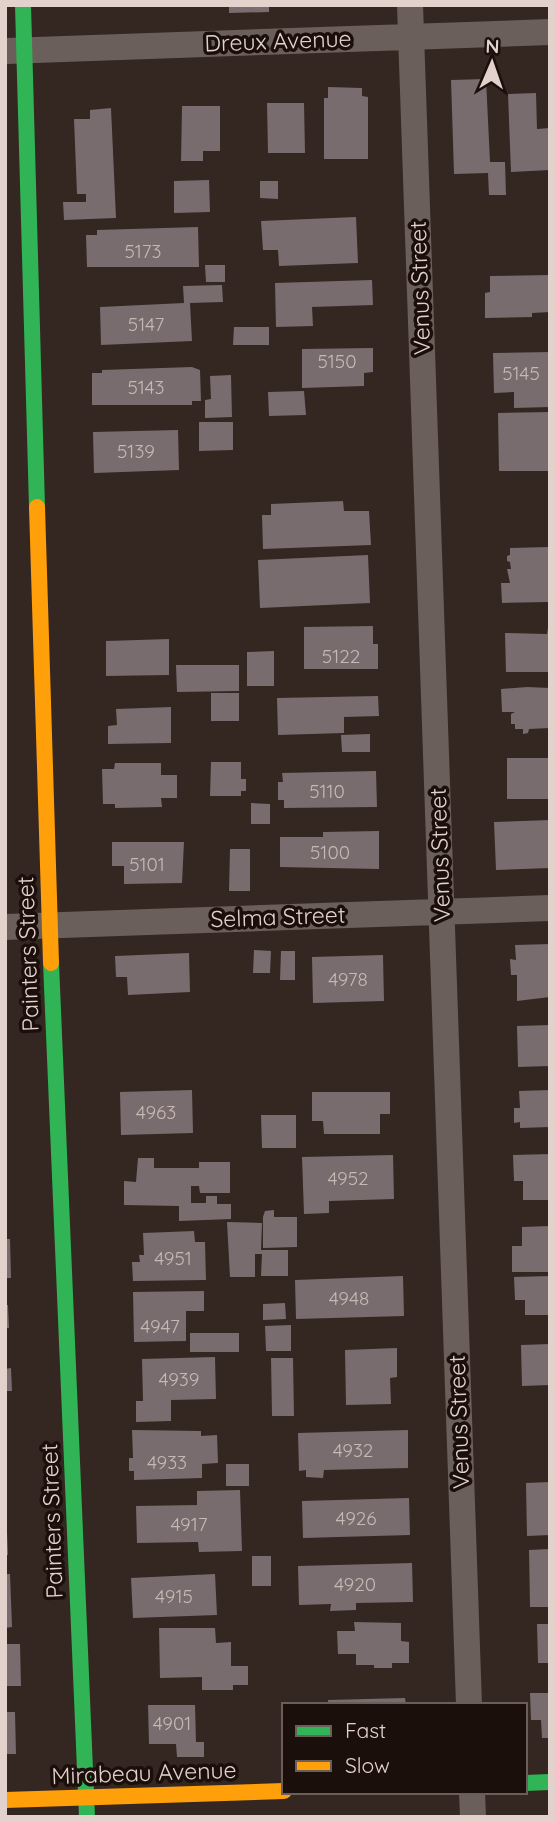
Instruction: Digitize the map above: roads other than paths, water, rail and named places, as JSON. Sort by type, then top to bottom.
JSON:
[{"type":"street","name":"Painters Street","points":[[23,5],[15,51],[87,1817]]},
{"type":"street","name":"Venus Street","points":[[410,5],[469,1703]]},
{"type":"street","name":"Dreux Avenue","points":[[15,51],[550,32]]},
{"type":"street","name":"Selma Street","points":[[5,927],[550,908]]},
{"type":"street","points":[[527,1783],[550,1782]]},
{"type":"street","name":"Mirabeau Avenue","points":[[5,1800],[282,1791]]},
{"type":"street","points":[[472,1794],[473,1817]]}]
